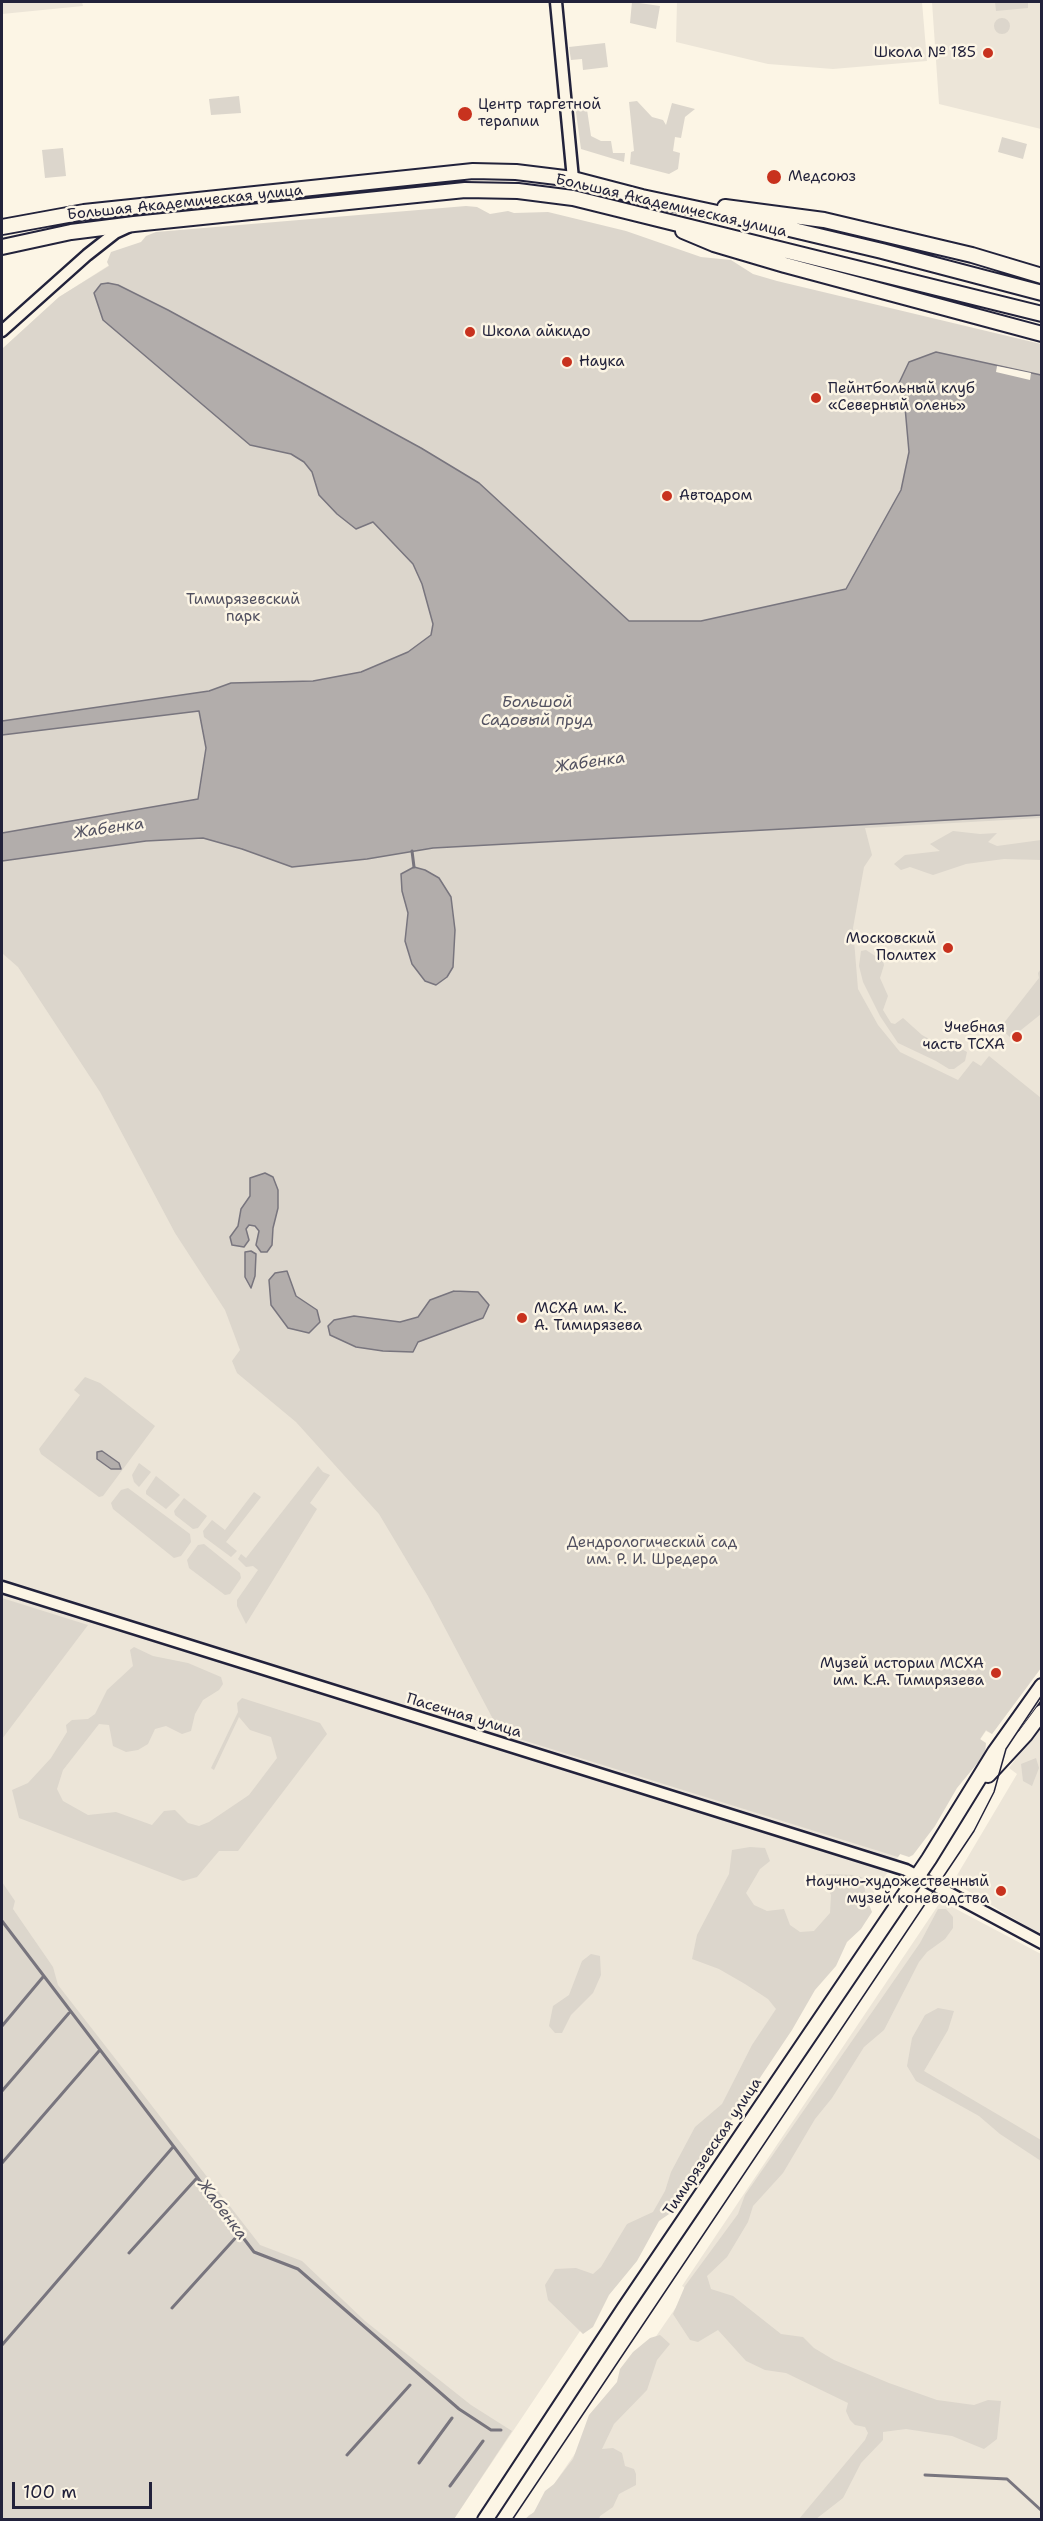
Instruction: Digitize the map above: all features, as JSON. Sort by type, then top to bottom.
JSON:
[{"type":"main road","name":"Большая Академическая улица","points":[[2,227],[84,212],[473,171],[516,172],[573,179],[642,197],[882,250],[1041,293]]},
{"type":"main road","name":"Большая Академическая улица","points":[[2,247],[71,232],[134,224],[465,190],[518,191],[573,198],[1041,314]]},
{"type":"main road","points":[[642,197],[824,220],[972,255],[1041,276]]},
{"type":"main road","points":[[645,215],[714,244],[1041,334]]},
{"type":"main road","name":"Тимирязевская улица","points":[[484,2520],[624,2308],[917,1876],[995,1752],[1041,1686]]},
{"type":"main road","name":"Тимирязевская улица","points":[[970,1794],[1025,1735],[1041,1712]]},
{"type":"street","points":[[556,2],[573,179]]},
{"type":"street","points":[[2,331],[87,255],[115,233],[134,224]]},
{"type":"street","points":[[71,232],[87,234],[90,238],[91,245],[87,255]]},
{"type":"street","name":"Пасечная улица","points":[[2,1587],[906,1870],[1041,1943]]},
{"type":"shaded area","points":[[2,2],[82,2],[83,6],[2,14]]},
{"type":"shaded area","points":[[677,2],[922,2],[927,61],[833,69],[768,64],[676,42]]},
{"type":"shaded area","name":"Школа № 185","points":[[932,2],[1041,2],[1041,129],[939,104]]},
{"type":"shaded area","name":"МСХА им. К. А. Тимирязева","points":[[111,264],[1041,344],[1041,1668],[992,1734],[986,1731],[898,1857],[454,2519],[2,2520],[2,349],[59,297]]},
{"type":"shaded area","points":[[1041,1724],[1041,1935],[953,1882],[1017,1774],[1009,1768]]},
{"type":"shaded area","points":[[941,1901],[1041,1954],[1041,2519],[525,2520],[534,2513],[688,2290],[682,2286]]},
{"type":"green space","points":[[632,2],[660,6],[656,29],[630,23]]},
{"type":"green space","points":[[995,2],[1028,2],[1028,8],[996,11]]},
{"type":"green space","points":[[1002,18],[1008,20],[1010,26],[1008,32],[1002,34],[996,32],[994,26],[996,20]]},
{"type":"green space","points":[[605,43],[608,67],[583,70],[582,59],[571,60],[569,47]]},
{"type":"green space","points":[[239,96],[241,113],[211,115],[209,99]]},
{"type":"green space","points":[[637,101],[652,117],[663,120],[666,125],[672,103],[695,109],[685,117],[681,138],[675,137],[673,151],[680,153],[678,169],[669,174],[630,164],[631,152],[634,151],[629,102]]},
{"type":"green space","points":[[586,103],[591,136],[601,141],[611,141],[613,153],[625,153],[624,162],[581,149],[575,105]]},
{"type":"green space","points":[[1002,137],[1027,144],[1023,159],[998,152]]},
{"type":"green space","points":[[63,148],[66,176],[45,178],[42,150]]},
{"type":"green space","name":"МСХА им. К. А. Тимирязева","points":[[466,206],[477,207],[490,214],[508,211],[514,213],[548,212],[626,231],[701,257],[731,260],[753,274],[777,281],[1041,344],[1041,818],[865,828],[872,855],[864,867],[853,928],[858,989],[878,1025],[900,1052],[958,1080],[973,1061],[981,1066],[989,1056],[1041,1098],[1041,1668],[992,1734],[986,1730],[980,1739],[986,1743],[985,1754],[957,1788],[935,1826],[909,1857],[900,1854],[898,1857],[513,1737],[510,1727],[494,1721],[428,1596],[379,1514],[296,1422],[237,1373],[232,1361],[240,1350],[225,1310],[175,1233],[100,1092],[18,967],[2,953],[2,349],[59,297],[109,266],[107,262],[111,252],[141,242],[146,236],[156,232]]},
{"type":"green space","points":[[953,831],[997,833],[988,842],[997,846],[1041,840],[1041,860],[1004,859],[966,864],[933,875],[910,867],[901,870],[894,864],[905,855],[940,851],[930,844]]},
{"type":"green space","points":[[866,950],[883,961],[880,978],[888,996],[883,1010],[891,1023],[895,1024],[903,1018],[931,1040],[950,1043],[967,1052],[965,1061],[954,1069],[949,1069],[898,1043],[880,1016],[863,982],[859,966],[861,951]]},
{"type":"green space","points":[[1041,969],[1041,1014],[1011,1038],[1000,1028],[1039,978],[1038,973]]},
{"type":"green space","points":[[85,1377],[100,1383],[155,1426],[103,1496],[99,1497],[41,1454],[39,1449],[80,1395],[74,1390]]},
{"type":"green space","points":[[139,1463],[151,1472],[139,1487],[132,1475]]},
{"type":"green space","points":[[318,1466],[330,1475],[310,1503],[317,1509],[246,1624],[237,1606],[237,1600],[258,1570],[253,1566],[246,1567],[238,1559],[241,1554],[246,1558]]},
{"type":"green space","points":[[156,1476],[180,1495],[166,1509],[146,1494]]},
{"type":"green space","points":[[128,1488],[190,1534],[191,1542],[181,1556],[174,1558],[113,1509],[111,1503],[121,1490]]},
{"type":"green space","points":[[254,1492],[261,1497],[226,1542],[237,1551],[231,1557],[204,1537],[203,1531],[212,1520],[225,1530]]},
{"type":"green space","points":[[184,1498],[207,1516],[198,1528],[193,1529],[175,1515],[174,1511]]},
{"type":"green space","points":[[204,1544],[240,1573],[241,1578],[230,1594],[225,1595],[189,1568],[187,1560],[198,1545]]},
{"type":"green space","points":[[2,1598],[88,1625],[2,1739]]},
{"type":"green space","points":[[134,1647],[153,1656],[188,1663],[221,1677],[223,1684],[219,1690],[203,1700],[195,1714],[191,1731],[182,1734],[166,1726],[155,1729],[148,1744],[138,1750],[126,1752],[113,1746],[109,1725],[99,1724],[63,1770],[57,1789],[63,1801],[88,1815],[116,1812],[152,1825],[164,1811],[175,1810],[188,1823],[199,1826],[209,1822],[249,1795],[277,1758],[271,1737],[250,1730],[239,1717],[214,1770],[211,1768],[238,1712],[237,1703],[242,1698],[320,1723],[327,1734],[238,1851],[219,1851],[197,1877],[183,1881],[19,1818],[12,1790],[28,1783],[51,1758],[67,1732],[66,1725],[72,1720],[88,1719],[95,1714],[107,1690],[133,1666],[130,1650]]},
{"type":"green space","points":[[1036,1758],[1039,1768],[1032,1786],[1023,1781],[1021,1764]]},
{"type":"green space","points":[[750,1847],[765,1848],[770,1861],[760,1869],[746,1893],[754,1905],[767,1911],[784,1909],[790,1925],[800,1932],[814,1931],[830,1913],[831,1895],[824,1881],[826,1874],[856,1875],[863,1878],[866,1897],[872,1912],[861,1929],[847,1942],[836,1966],[815,1990],[792,2030],[689,2179],[672,2212],[659,2221],[637,2261],[609,2295],[593,2327],[583,2334],[548,2300],[545,2285],[555,2269],[576,2268],[593,2274],[601,2267],[627,2224],[653,2212],[695,2127],[722,2104],[752,2045],[776,2009],[768,1999],[745,1984],[719,1969],[692,1959],[697,1935],[729,1874],[732,1850]]},
{"type":"green space","points":[[2,1882],[15,1901],[13,1909],[53,1967],[58,1985],[260,2245],[302,2261],[365,2321],[471,2405],[512,2431],[454,2519],[2,2519]]},
{"type":"green space","points":[[938,1909],[946,1909],[953,1917],[953,1928],[945,1939],[927,1952],[919,1962],[884,2030],[864,2047],[832,2098],[815,2119],[783,2173],[753,2206],[748,2222],[727,2257],[707,2276],[711,2289],[733,2296],[781,2334],[803,2337],[814,2348],[834,2360],[937,2400],[974,2405],[988,2400],[1001,2401],[997,2439],[984,2449],[952,2436],[906,2429],[883,2432],[883,2440],[861,2463],[843,2498],[816,2519],[799,2519],[865,2440],[868,2433],[865,2427],[855,2425],[850,2420],[846,2411],[848,2403],[786,2373],[765,2370],[746,2361],[718,2330],[698,2342],[690,2340],[673,2314],[685,2286],[738,2214],[745,2195],[920,1943]]},
{"type":"green space","points":[[591,1954],[600,1956],[601,1975],[593,1993],[571,2015],[562,2033],[555,2033],[549,2026],[553,2006],[569,1995],[582,1961]]},
{"type":"green space","points":[[938,2008],[954,2011],[948,2030],[924,2071],[1041,2140],[1041,2161],[1000,2134],[979,2116],[916,2081],[907,2066],[912,2038],[925,2015]]},
{"type":"green space","points":[[660,2335],[670,2344],[657,2360],[647,2390],[614,2424],[602,2449],[613,2448],[622,2453],[625,2466],[634,2469],[636,2485],[619,2494],[613,2507],[599,2519],[525,2519],[534,2512],[545,2491],[554,2484],[573,2459],[589,2415],[617,2382],[620,2369],[633,2352],[650,2338]]},
{"type":"water","name":"Большой Садовый пруд","points":[[101,284],[118,285],[168,310],[421,448],[479,483],[629,621],[701,621],[846,589],[901,490],[909,452],[905,407],[899,383],[909,362],[936,352],[1041,375],[1041,815],[433,848],[367,859],[292,867],[203,838],[146,841],[2,861],[2,833],[198,799],[206,748],[199,711],[2,735],[2,721],[209,691],[231,683],[313,681],[361,672],[408,652],[431,635],[433,624],[422,584],[413,564],[373,522],[356,529],[337,514],[319,495],[312,472],[304,462],[291,454],[250,445],[103,320],[94,293]]},
{"type":"water","points":[[414,867],[439,878],[451,897],[455,930],[453,967],[447,977],[436,985],[425,981],[412,964],[405,941],[408,913],[402,891],[401,874]]},
{"type":"water","points":[[265,1173],[273,1177],[278,1190],[278,1208],[272,1245],[267,1252],[261,1252],[256,1245],[259,1231],[255,1226],[249,1225],[246,1229],[249,1240],[244,1247],[232,1245],[230,1237],[238,1226],[241,1209],[250,1196],[250,1178]]},
{"type":"water","points":[[251,1251],[256,1254],[255,1276],[251,1288],[245,1277],[245,1252]]},
{"type":"water","points":[[287,1271],[296,1296],[317,1310],[320,1322],[309,1333],[288,1328],[271,1305],[269,1280],[275,1273]]},
{"type":"water","points":[[454,1291],[478,1292],[489,1305],[483,1318],[418,1342],[413,1352],[356,1347],[330,1335],[328,1326],[334,1320],[354,1316],[400,1322],[418,1317],[430,1300]]},
{"type":"water","points":[[102,1451],[119,1463],[121,1469],[111,1469],[97,1459],[97,1452]]},
{"type":"pier","points":[[997,366],[1031,373],[1030,380],[996,372]]},
{"type":"waterway","points":[[412,851],[414,867]]},
{"type":"waterway","name":"Жабенка","points":[[2,1921],[254,2252],[298,2269],[459,2409],[491,2430],[501,2430]]},
{"type":"waterway","points":[[2,2026],[43,1977]]},
{"type":"waterway","points":[[2,2091],[69,2013]]},
{"type":"waterway","points":[[2,2163],[99,2051]]},
{"type":"waterway","points":[[2,2345],[173,2147]]},
{"type":"waterway","points":[[129,2253],[196,2179]]},
{"type":"waterway","points":[[172,2308],[239,2234]]},
{"type":"waterway","points":[[347,2455],[410,2385]]},
{"type":"waterway","points":[[419,2463],[452,2418]]},
{"type":"waterway","points":[[450,2486],[483,2441]]},
{"type":"waterway","points":[[925,2475],[1007,2479],[1042,2511]]},
{"type":"tram line","points":[[512,2520],[974,1831],[994,1792],[1006,1749],[1042,1695]]},
{"type":"place","name":"Школа № 185","points":[[988,53]]},
{"type":"place","name":"Центр таргетной терапии","points":[[465,114]]},
{"type":"place","name":"Медсоюз","points":[[774,177]]},
{"type":"place","name":"Школа айкидо","points":[[470,332]]},
{"type":"place","name":"Наука","points":[[567,362]]},
{"type":"place","name":"Пейнтбольный клуб «Северный олень»","points":[[816,398]]},
{"type":"place","name":"Автодром","points":[[667,496]]},
{"type":"place","name":"Московский Политех","points":[[948,948]]},
{"type":"place","name":"Учебная часть ТСХА","points":[[1017,1037]]},
{"type":"place","name":"МСХА им. К. А. Тимирязева","points":[[522,1318]]},
{"type":"place","name":"Музей истории МСХА им. К.А. Тимирязева","points":[[996,1673]]},
{"type":"place","name":"Научно-художественный музей коневодства","points":[[1001,1891]]},
{"type":"park label","name":"Тимирязевский парк","points":[[243,608]]},
{"type":"park label","name":"Дендрологический сад им. Р. И. Шредера","points":[[652,1552]]}]
